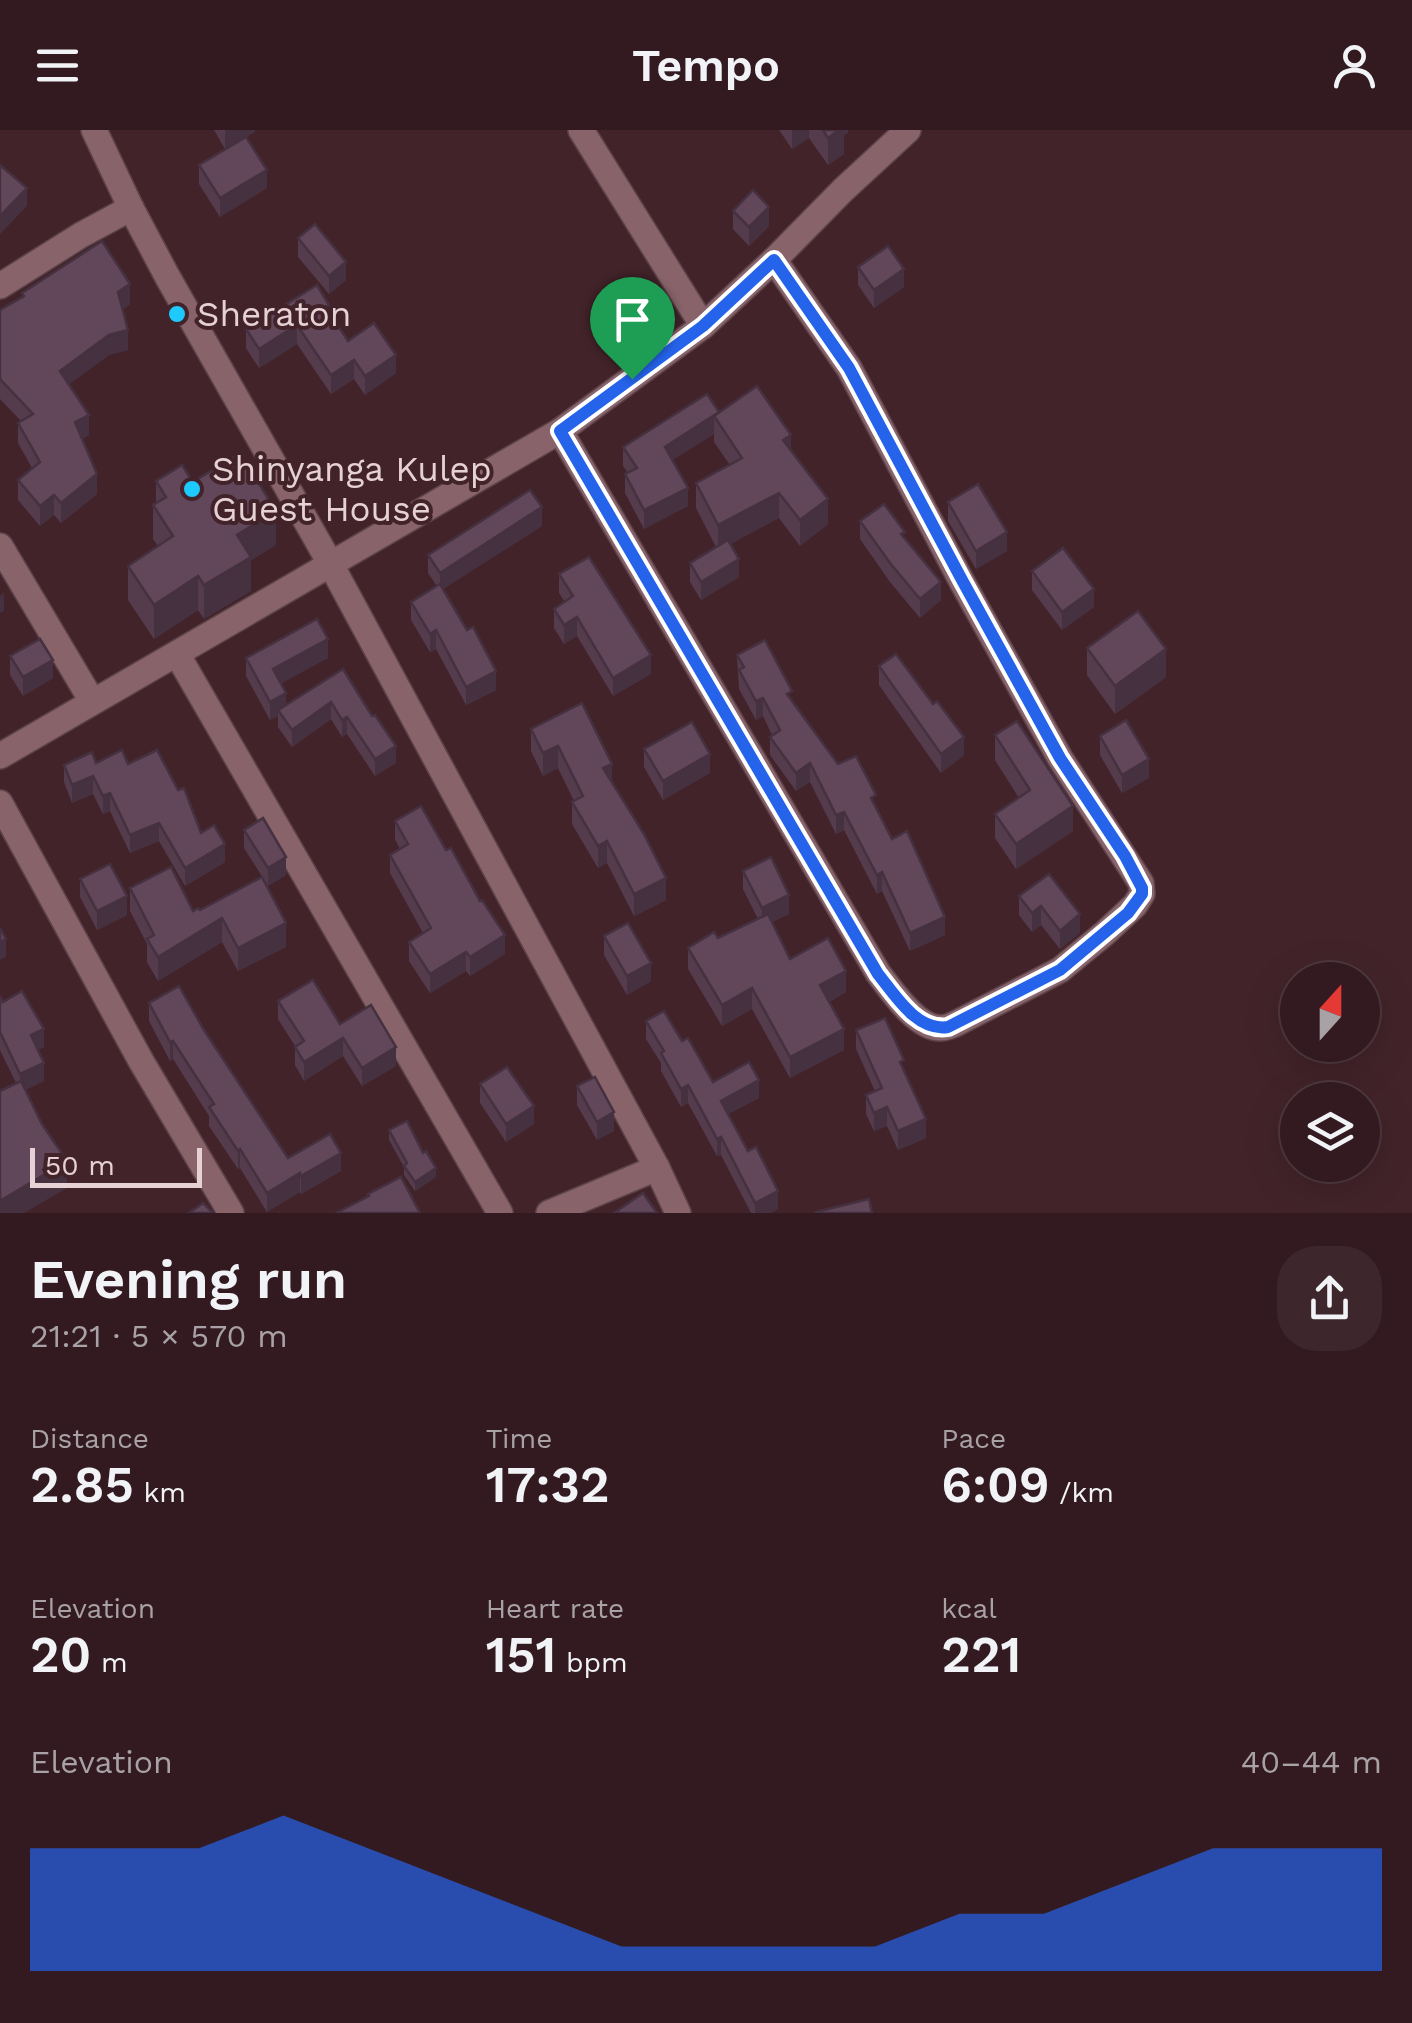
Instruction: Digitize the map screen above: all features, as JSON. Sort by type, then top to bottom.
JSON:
[{"type":"street","points":[[94,130],[131,208],[330,562],[678,1213]]},
{"type":"street","points":[[581,130],[703,326]]},
{"type":"street","points":[[0,756],[560,431],[703,326],[908,130]]},
{"type":"street","points":[[0,286],[81,234],[131,208]]},
{"type":"street","points":[[560,431],[878,974],[918,1020],[935,1028],[948,1027],[1060,970],[1135,905],[1142,894],[1141,883],[1060,758],[849,368],[774,260]]},
{"type":"street","points":[[0,546],[92,701]]},
{"type":"street","points":[[177,654],[500,1213]]},
{"type":"street","points":[[0,803],[141,1061],[231,1213]]},
{"type":"street","points":[[549,1213],[657,1168]]},
{"type":"building","points":[[823,130],[839,130],[828,138]]},
{"type":"building","points":[[246,137],[267,170],[220,198],[199,165]]},
{"type":"building","points":[[0,165],[27,188],[0,216]]},
{"type":"building","points":[[753,190],[769,207],[749,227],[733,211]]},
{"type":"building","points":[[315,224],[346,262],[329,276],[298,238]]},
{"type":"building","points":[[102,241],[130,284],[118,292],[128,330],[109,335],[60,371],[89,415],[75,422],[97,474],[61,503],[54,495],[40,506],[18,480],[40,462],[18,423],[33,414],[0,379],[0,310]]},
{"type":"building","points":[[888,246],[904,269],[874,290],[858,267]]},
{"type":"building","points":[[317,285],[348,341],[374,323],[396,355],[365,376],[354,360],[331,375],[297,325],[259,349],[246,329]]},
{"type":"building","points":[[757,386],[791,435],[783,440],[828,499],[800,520],[779,493],[718,525],[696,483],[742,458],[714,416]]},
{"type":"building","points":[[707,394],[719,412],[665,447],[688,488],[644,510],[625,474],[637,468],[623,447]]},
{"type":"building","points":[[240,453],[276,511],[237,535],[251,557],[204,585],[198,576],[154,605],[128,566],[173,536],[153,505],[166,497],[156,481],[182,465],[193,482]]},
{"type":"building","points":[[978,484],[1007,532],[976,551],[948,502]]},
{"type":"building","points":[[530,490],[542,507],[440,573],[428,555]]},
{"type":"building","points":[[884,504],[905,532],[901,534],[941,582],[920,599],[860,521]]},
{"type":"building","points":[[728,540],[739,559],[701,582],[690,563]]},
{"type":"building","points":[[1063,548],[1094,589],[1062,612],[1032,571]]},
{"type":"building","points":[[589,557],[651,655],[613,678],[577,617],[564,625],[554,609],[573,596],[559,574]]},
{"type":"building","points":[[440,584],[467,630],[473,627],[496,671],[466,687],[436,630],[430,634],[411,602]]},
{"type":"building","points":[[1138,611],[1166,649],[1115,686],[1087,648]]},
{"type":"building","points":[[317,619],[328,639],[273,669],[286,693],[270,702],[246,658]]},
{"type":"building","points":[[40,639],[53,660],[23,677],[10,656]]},
{"type":"building","points":[[765,640],[792,691],[787,694],[838,764],[856,756],[892,839],[907,831],[945,917],[910,933],[882,872],[877,875],[844,812],[836,815],[810,763],[796,773],[770,737],[780,730],[763,698],[756,701],[739,670],[744,667],[737,655]]},
{"type":"building","points":[[896,654],[933,704],[937,701],[964,737],[941,754],[879,666]]},
{"type":"building","points":[[343,669],[396,746],[375,759],[347,717],[342,720],[331,702],[292,730],[278,710]]},
{"type":"building","points":[[582,703],[612,764],[603,768],[666,878],[634,894],[607,841],[598,846],[572,802],[583,796],[558,746],[543,753],[531,729]]},
{"type":"building","points":[[1126,720],[1149,759],[1122,775],[1100,736]]},
{"type":"building","points":[[1017,721],[1073,806],[1016,844],[995,814],[1030,790],[995,735]]},
{"type":"building","points":[[692,722],[710,754],[663,781],[644,749]]},
{"type":"building","points":[[122,750],[128,764],[157,750],[178,790],[184,788],[201,833],[214,825],[225,844],[185,868],[159,823],[130,835],[110,793],[103,796],[93,776],[72,785],[64,765],[92,752],[96,763]]},
{"type":"building","points":[[421,806],[446,850],[451,848],[480,901],[505,935],[470,957],[466,952],[430,974],[409,942],[431,928],[390,855],[408,844],[395,821]]},
{"type":"building","points":[[263,818],[286,857],[268,868],[244,830]]},
{"type":"building","points":[[771,857],[789,895],[762,908],[743,871]]},
{"type":"building","points":[[110,864],[127,896],[97,911],[80,879]]},
{"type":"building","points":[[171,867],[193,911],[262,877],[286,923],[238,948],[222,918],[158,957],[147,939],[154,935],[130,888]]},
{"type":"building","points":[[1049,874],[1080,914],[1060,931],[1041,906],[1032,913],[1019,896]]},
{"type":"building","points":[[768,914],[790,959],[828,938],[846,971],[820,985],[844,1029],[790,1057],[752,988],[722,1005],[688,948],[714,932],[718,938]]},
{"type":"building","points":[[628,923],[651,963],[627,976],[604,936]]},
{"type":"building","points":[[313,980],[340,1024],[371,1005],[396,1047],[362,1068],[343,1038],[304,1062],[295,1047],[304,1041],[278,1001]]},
{"type":"building","points":[[179,986],[288,1158],[330,1134],[341,1153],[267,1193],[209,1107],[214,1104],[173,1041],[170,1042],[149,1003]]},
{"type":"building","points":[[22,991],[44,1029],[31,1035],[44,1063],[20,1074],[0,1032],[0,997],[3,1002]]},
{"type":"building","points":[[664,1011],[682,1041],[688,1038],[713,1082],[749,1062],[759,1080],[721,1101],[748,1151],[756,1147],[778,1191],[755,1203],[721,1137],[717,1139],[688,1085],[681,1089],[646,1021]]},
{"type":"building","points":[[885,1018],[926,1119],[898,1131],[887,1107],[874,1113],[866,1095],[882,1088],[856,1030]]},
{"type":"building","points":[[507,1067],[534,1106],[506,1124],[480,1084]]},
{"type":"building","points":[[595,1077],[614,1112],[597,1122],[577,1086]]},
{"type":"building","points":[[21,1081],[42,1124],[67,1161],[0,1201],[0,1091]]},
{"type":"building","points":[[407,1121],[423,1153],[426,1151],[436,1168],[415,1182],[389,1130]]},
{"type":"building","points":[[401,1177],[420,1213],[336,1213],[368,1194]]},
{"type":"building","points":[[643,1193],[657,1213],[614,1213]]},
{"type":"building","points":[[869,1199],[872,1213],[816,1212]]},
{"type":"building","points":[[203,1203],[213,1213],[189,1213]]},
{"type":"place","name":"Sheraton","points":[[177,314]]},
{"type":"place","name":"Shinyanga Kulep Guest House","points":[[192,489]]},
{"type":"route","points":[[774,260],[849,368],[1060,758],[1141,883],[1142,894],[1135,905],[1060,970],[940,1028],[918,1020],[878,974],[560,431],[632,379],[703,326],[774,260]]}]
